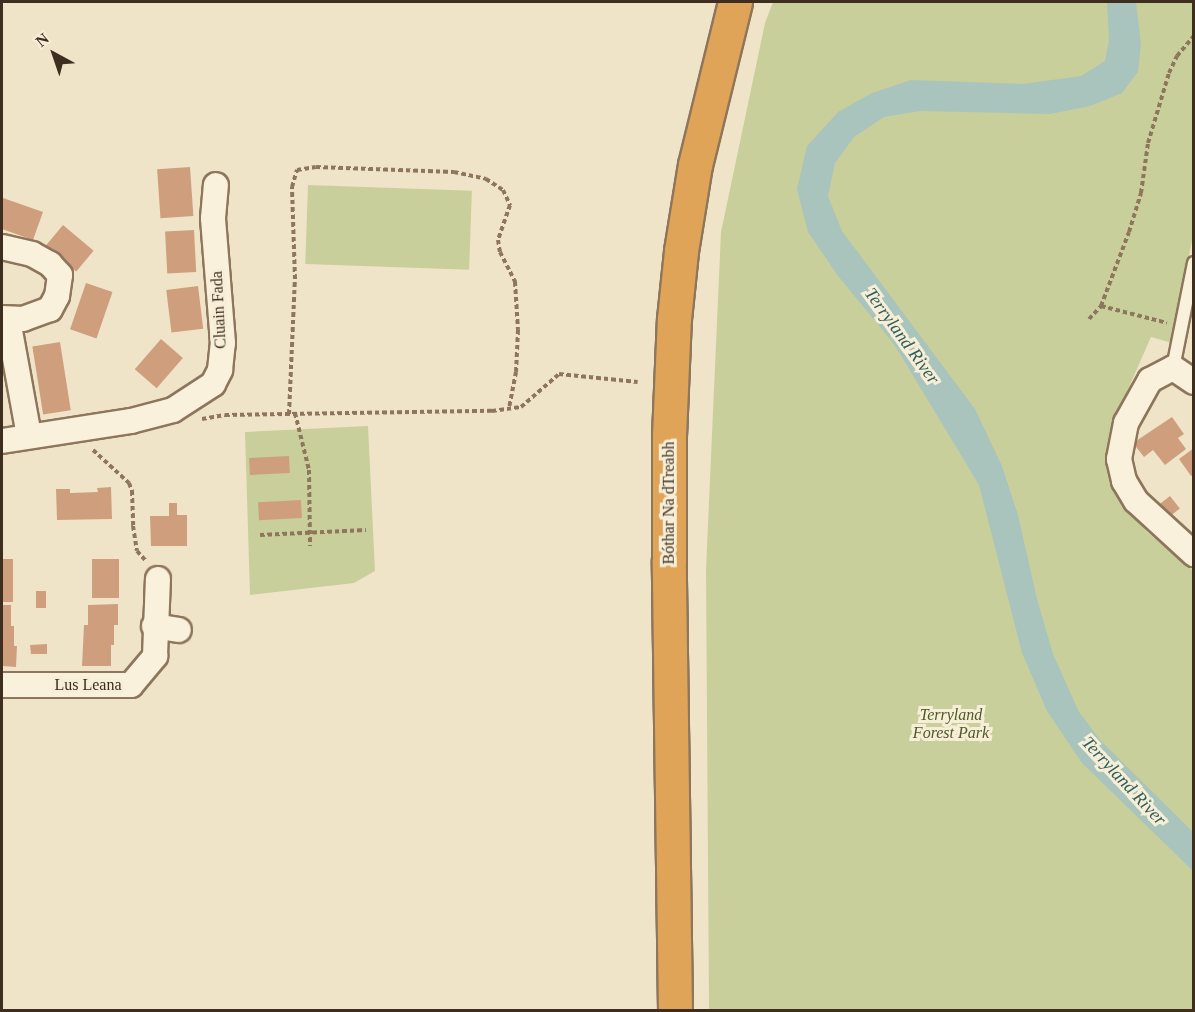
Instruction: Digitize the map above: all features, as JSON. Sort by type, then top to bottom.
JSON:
[{"type":"highway","name":"Bóthar Na dTreabh","points":[[675,1011],[669,560],[669,436],[674,319],[681,251],[695,165],[735,2]]},
{"type":"street","name":"Cluain Fada","points":[[2,441],[131,421],[173,410],[213,384],[220,370],[223,344],[213,218],[216,185]]},
{"type":"street","points":[[2,247],[32,254],[50,264],[60,275],[57,296],[50,309],[23,319],[5,319],[29,436]]},
{"type":"street","points":[[1194,382],[1173,368],[1158,374],[1144,387],[1126,423],[1119,459],[1124,481],[1136,501],[1194,554]]},
{"type":"street","name":"Lus Leana","points":[[2,685],[131,685],[155,656],[154,626],[158,579]]},
{"type":"street","points":[[154,626],[180,630]]},
{"type":"lane","points":[[1173,368],[1194,263]]},
{"type":"path","points":[[1089,319],[1101,306],[1130,232],[1141,193],[1148,143],[1161,96],[1177,56],[1194,36]]},
{"type":"path","points":[[289,414],[295,270],[292,187],[297,170],[316,167],[454,172],[486,179],[504,190],[510,205],[498,240],[500,252],[515,282],[518,330],[516,372],[509,408]]},
{"type":"path","points":[[1101,306],[1182,327]]},
{"type":"path","points":[[173,410],[186,422],[225,415],[391,414],[509,408],[521,407],[559,374],[638,382]]},
{"type":"path","points":[[295,413],[309,470],[310,546]]},
{"type":"path","points":[[75,429],[75,443],[95,451],[129,483],[132,491],[133,526],[137,551],[152,566],[158,579]]},
{"type":"path","points":[[260,535],[366,530]]},
{"type":"green space","name":"Terryland Forest Park","points":[[773,2],[1193,2],[1193,235],[1172,343],[1151,337],[1111,428],[1107,455],[1111,482],[1120,502],[1147,532],[1193,571],[1193,1010],[709,1010],[706,569],[721,232],[765,23]]},
{"type":"green space","points":[[308,185],[472,191],[469,270],[305,264]]},
{"type":"green space","points":[[368,426],[375,571],[354,583],[250,595],[245,432]]},
{"type":"water","name":"Terryland River","points":[[1107,2],[1136,2],[1141,44],[1138,72],[1122,93],[1090,106],[1050,114],[920,111],[884,117],[854,137],[835,163],[828,196],[842,231],[975,409],[1002,466],[1018,515],[1037,599],[1053,654],[1079,712],[1101,741],[1193,832],[1193,871],[1082,763],[1047,711],[1022,653],[979,485],[894,344],[838,276],[808,232],[797,189],[807,146],[838,112],[872,93],[911,80],[1023,84],[1081,76],[1105,61],[1109,40]]},
{"type":"building","points":[[190,167],[193,216],[160,218],[157,169]]},
{"type":"building","points":[[3,198],[43,212],[33,240],[2,229]]},
{"type":"building","points":[[63,225],[94,251],[76,271],[46,246]]},
{"type":"building","points":[[194,230],[196,272],[167,273],[165,232]]},
{"type":"building","points":[[86,283],[112,292],[97,338],[70,329]]},
{"type":"building","points":[[198,286],[203,329],[171,333],[166,290]]},
{"type":"building","points":[[161,339],[183,358],[157,388],[135,369]]},
{"type":"building","points":[[60,342],[71,410],[43,415],[32,346]]},
{"type":"building","points":[[1172,417],[1184,434],[1178,438],[1186,449],[1165,465],[1153,450],[1144,457],[1133,443]]},
{"type":"building","points":[[1194,448],[1194,474],[1191,476],[1179,459]]},
{"type":"building","points":[[289,456],[290,473],[250,475],[249,458]]},
{"type":"building","points":[[111,487],[112,519],[57,520],[56,489],[70,489],[70,493],[98,492],[97,488]]},
{"type":"building","points":[[1170,496],[1180,509],[1170,517],[1160,504]]},
{"type":"building","points":[[301,500],[302,518],[259,520],[258,502]]},
{"type":"building","points":[[169,503],[177,503],[177,515],[187,515],[187,546],[151,546],[150,516],[169,516]]},
{"type":"building","points":[[2,559],[13,559],[13,602],[2,602]]},
{"type":"building","points":[[92,559],[119,559],[119,598],[92,598]]},
{"type":"building","points":[[36,591],[46,591],[46,608],[36,608]]},
{"type":"building","points":[[118,604],[118,625],[114,625],[114,645],[111,645],[111,666],[82,666],[84,625],[88,625],[88,605]]},
{"type":"building","points":[[2,605],[11,605],[11,626],[14,626],[14,646],[17,646],[16,667],[2,666]]},
{"type":"building","points":[[47,644],[47,654],[31,654],[30,645]]}]
